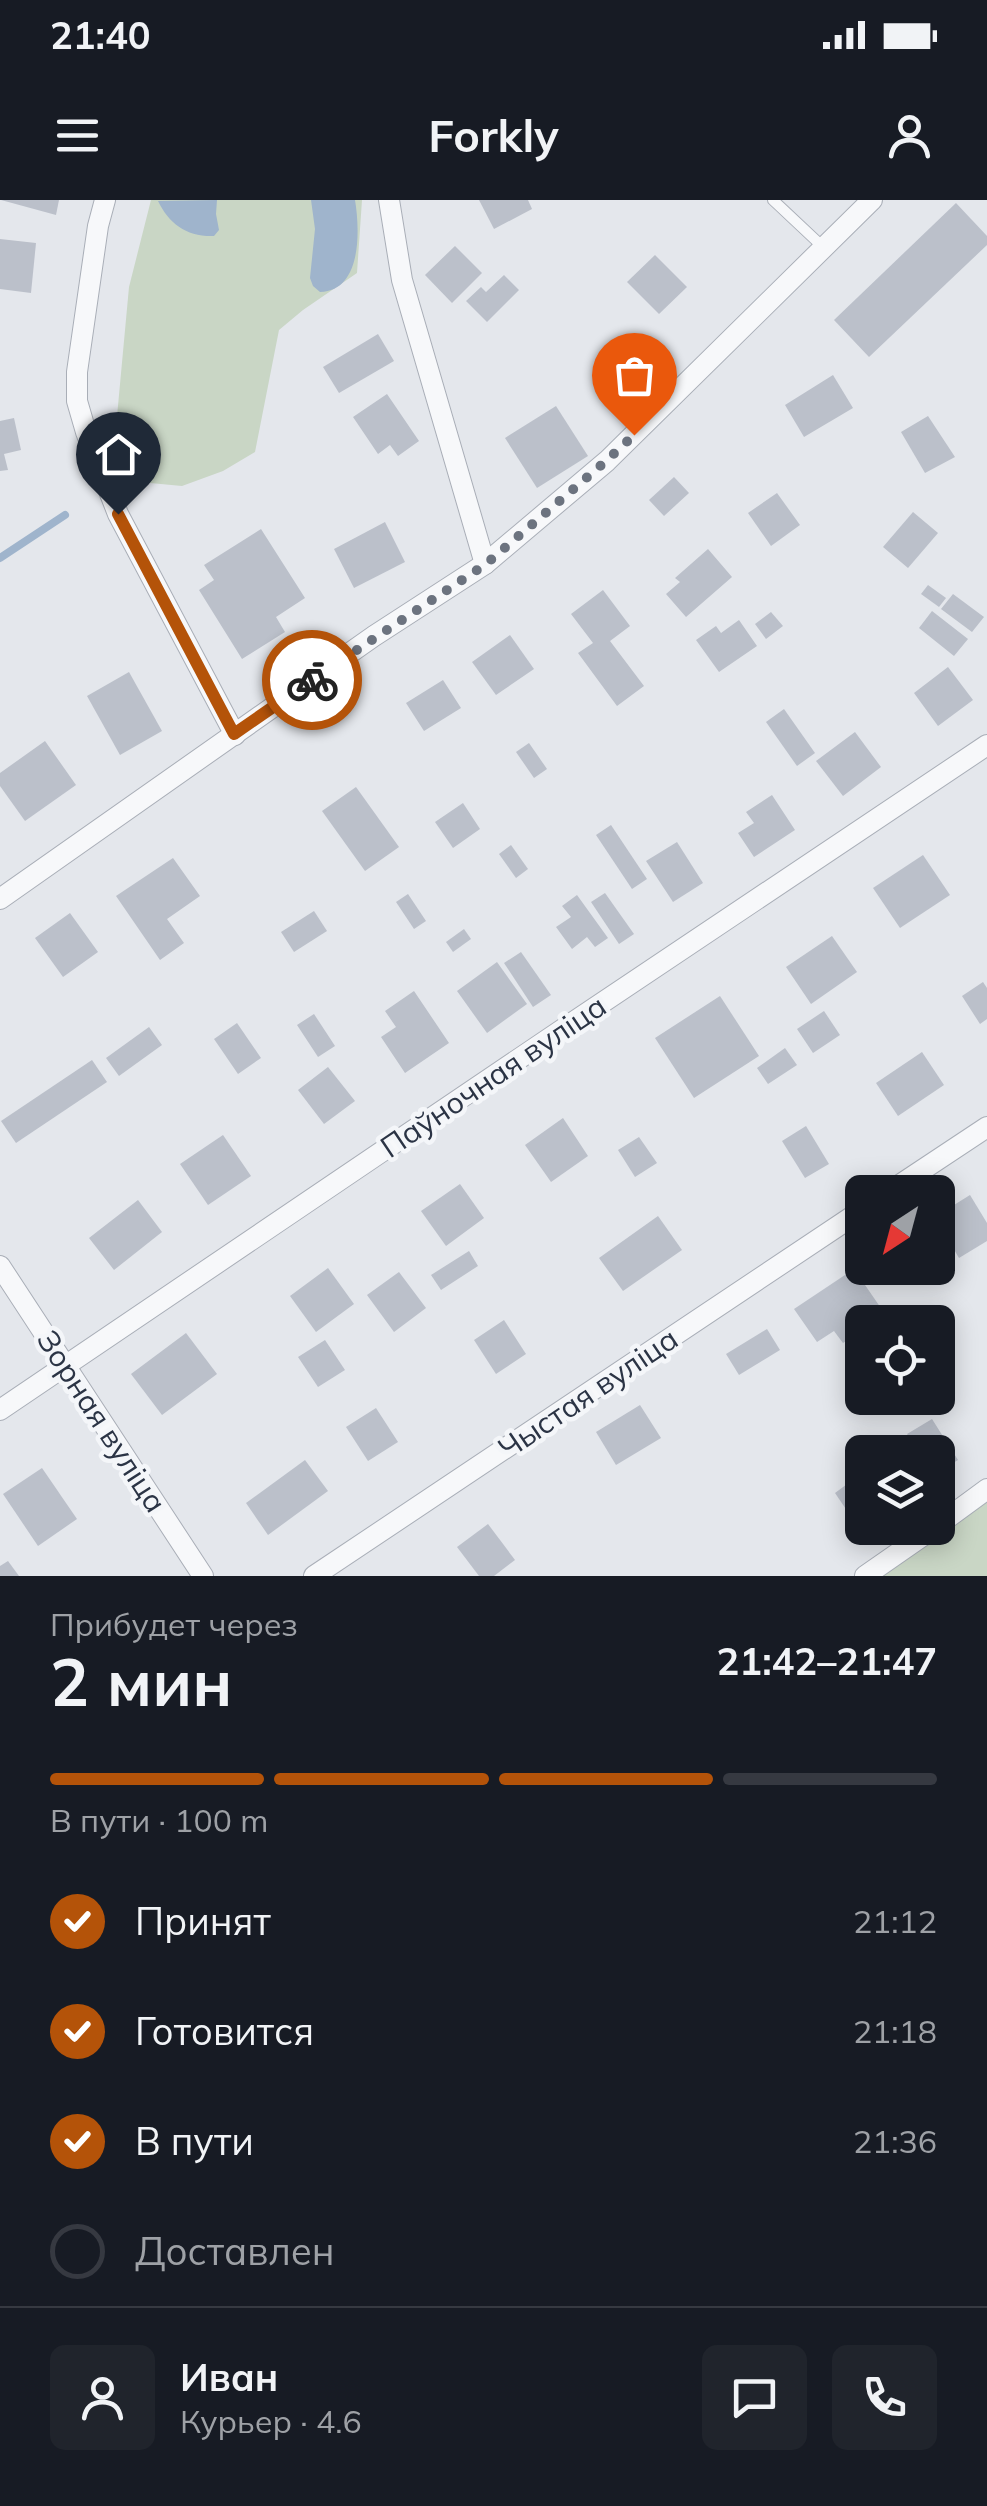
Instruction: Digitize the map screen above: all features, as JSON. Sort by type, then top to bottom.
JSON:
[{"type":"street","points":[[105,200],[76,372],[77,401],[118,514],[234,734]]},
{"type":"street","points":[[389,200],[402,280],[486,564]]},
{"type":"street","points":[[0,900],[374,636],[486,564],[606,461],[872,200]]},
{"type":"street","name":"Паўночная вуліца","points":[[0,1410],[987,745]]},
{"type":"street","points":[[914,1175],[987,1127]]},
{"type":"street","name":"Чыстая вуліца","points":[[314,1576],[845,1221]]},
{"type":"street","name":"Зорная вуліца","points":[[0,1266],[203,1576]]},
{"type":"street","points":[[955,1512],[987,1489]]},
{"type":"street","points":[[865,1576],[909,1545]]},
{"type":"lane","points":[[773,200],[823,248]]},
{"type":"green space","points":[[151,200],[362,200],[357,273],[279,330],[255,452],[223,471],[182,486],[150,483],[115,438],[129,287]]},
{"type":"green space","points":[[987,1495],[987,1576],[872,1576],[916,1545],[955,1545],[955,1518]]},
{"type":"water","points":[[217,200],[219,230],[214,236],[180,228],[158,201]]},
{"type":"water","points":[[311,200],[355,200],[357,213],[357,242],[351,270],[334,289],[320,292],[310,278],[315,229]]},
{"type":"building","points":[[1,200],[59,200],[56,215]]},
{"type":"building","points":[[479,200],[528,200],[532,209],[494,229]]},
{"type":"building","points":[[956,203],[987,236],[987,245],[869,357],[834,320]]},
{"type":"building","points":[[0,239],[36,243],[31,293],[0,289]]},
{"type":"building","points":[[455,246],[482,273],[452,303],[425,275]]},
{"type":"building","points":[[655,255],[687,287],[659,314],[627,282]]},
{"type":"building","points":[[504,275],[519,290],[487,322],[466,301],[481,287],[486,292]]},
{"type":"building","points":[[378,334],[394,361],[339,393],[323,367]]},
{"type":"building","points":[[616,359],[627,375],[603,391],[592,375]]},
{"type":"building","points":[[833,375],[853,408],[804,437],[785,405]]},
{"type":"building","points":[[387,394],[419,441],[398,456],[390,445],[378,454],[353,417]]},
{"type":"building","points":[[556,406],[588,456],[537,488],[505,438]]},
{"type":"building","points":[[928,416],[955,457],[925,473],[901,432]]},
{"type":"building","points":[[14,418],[21,450],[4,454],[8,470],[0,471],[0,421]]},
{"type":"building","points":[[674,477],[689,493],[664,516],[649,500]]},
{"type":"building","points":[[777,493],[800,525],[771,546],[748,513]]},
{"type":"building","points":[[913,512],[938,533],[908,568],[883,547]]},
{"type":"building","points":[[385,522],[405,562],[354,588],[334,549]]},
{"type":"building","points":[[261,529],[305,598],[276,617],[285,632],[242,659],[199,590],[214,580],[204,565]]},
{"type":"building","points":[[708,549],[732,577],[686,617],[666,594],[680,582],[675,578]]},
{"type":"building","points":[[928,585],[946,598],[939,607],[921,594]]},
{"type":"building","points":[[603,590],[630,626],[610,641],[644,686],[617,706],[578,653],[593,643],[571,614]]},
{"type":"building","points":[[953,594],[984,617],[972,632],[941,609]]},
{"type":"building","points":[[932,611],[968,639],[954,656],[919,628]]},
{"type":"building","points":[[771,612],[783,626],[766,639],[755,624]]},
{"type":"building","points":[[739,620],[757,646],[719,672],[696,640],[716,626],[721,633]]},
{"type":"building","points":[[510,635],[534,669],[496,695],[472,662]]},
{"type":"building","points":[[948,667],[973,700],[938,726],[914,693]]},
{"type":"building","points":[[129,672],[162,731],[120,755],[87,696]]},
{"type":"building","points":[[443,680],[461,708],[424,731],[406,703]]},
{"type":"building","points":[[784,709],[815,753],[797,766],[766,722]]},
{"type":"building","points":[[855,732],[881,767],[843,796],[816,761]]},
{"type":"building","points":[[45,741],[76,785],[25,821],[0,786],[0,773]]},
{"type":"building","points":[[529,743],[547,769],[534,778],[516,752]]},
{"type":"building","points":[[356,787],[399,847],[365,871],[322,811]]},
{"type":"building","points":[[772,795],[795,830],[754,857],[738,833],[754,823],[746,812]]},
{"type":"building","points":[[463,803],[480,829],[453,848],[435,822]]},
{"type":"building","points":[[611,825],[647,879],[632,889],[596,835]]},
{"type":"building","points":[[677,842],[703,883],[673,902],[646,861]]},
{"type":"building","points":[[511,845],[528,869],[516,878],[499,854]]},
{"type":"building","points":[[923,855],[950,895],[900,928],[873,888]]},
{"type":"building","points":[[173,858],[200,896],[167,919],[184,943],[160,960],[116,896]]},
{"type":"building","points":[[605,893],[634,934],[619,944],[591,902]]},
{"type":"building","points":[[408,894],[426,921],[414,929],[396,902]]},
{"type":"building","points":[[577,895],[608,938],[595,947],[587,937],[572,949],[556,927],[571,917],[562,906]]},
{"type":"building","points":[[314,911],[327,931],[294,952],[281,932]]},
{"type":"building","points":[[70,913],[98,952],[63,977],[35,938]]},
{"type":"building","points":[[464,929],[471,939],[453,952],[446,942]]},
{"type":"building","points":[[832,936],[857,972],[811,1004],[786,967]]},
{"type":"building","points":[[521,952],[551,995],[533,1007],[504,963]]},
{"type":"building","points":[[497,962],[527,1004],[487,1033],[457,991]]},
{"type":"building","points":[[983,982],[987,988],[987,1019],[980,1024],[962,996]]},
{"type":"building","points":[[414,991],[449,1043],[405,1073],[381,1037],[396,1027],[385,1011]]},
{"type":"building","points":[[720,996],[759,1056],[694,1098],[655,1038]]},
{"type":"building","points":[[824,1011],[840,1035],[813,1053],[797,1029]]},
{"type":"building","points":[[314,1014],[335,1046],[318,1057],[297,1025]]},
{"type":"building","points":[[237,1023],[261,1058],[238,1074],[214,1039]]},
{"type":"building","points":[[149,1027],[162,1045],[119,1076],[106,1058]]},
{"type":"building","points":[[785,1048],[797,1065],[768,1084],[757,1068]]},
{"type":"building","points":[[922,1052],[944,1085],[898,1116],[876,1083]]},
{"type":"building","points":[[92,1060],[107,1082],[16,1143],[1,1121]]},
{"type":"building","points":[[328,1067],[355,1101],[324,1124],[298,1090]]},
{"type":"building","points":[[563,1118],[588,1156],[551,1182],[525,1145]]},
{"type":"building","points":[[806,1126],[829,1164],[805,1178],[782,1141]]},
{"type":"building","points":[[223,1135],[251,1176],[208,1205],[180,1164]]},
{"type":"building","points":[[639,1137],[657,1163],[635,1177],[618,1150]]},
{"type":"building","points":[[460,1184],[484,1218],[446,1246],[421,1211]]},
{"type":"building","points":[[970,1195],[987,1223],[987,1241],[959,1258],[955,1251],[955,1204]]},
{"type":"building","points":[[138,1200],[162,1232],[114,1270],[89,1238]]},
{"type":"building","points":[[658,1216],[682,1250],[623,1291],[599,1258]]},
{"type":"building","points":[[469,1251],[478,1266],[441,1290],[431,1275]]},
{"type":"building","points":[[328,1268],[354,1304],[316,1332],[290,1296]]},
{"type":"building","points":[[399,1272],[426,1308],[394,1332],[367,1295]]},
{"type":"building","points":[[845,1275],[845,1285],[865,1285],[879,1305],[845,1305],[843,1343],[834,1331],[817,1342],[794,1309]]},
{"type":"building","points":[[504,1320],[526,1354],[496,1374],[474,1340]]},
{"type":"building","points":[[767,1329],[780,1350],[739,1375],[726,1354]]},
{"type":"building","points":[[186,1333],[217,1374],[162,1415],[131,1374]]},
{"type":"building","points":[[325,1340],[345,1370],[318,1387],[298,1357]]},
{"type":"building","points":[[640,1405],[661,1438],[616,1465],[596,1432]]},
{"type":"building","points":[[376,1408],[398,1442],[368,1461],[346,1427]]},
{"type":"building","points":[[932,1419],[942,1435],[908,1435]]},
{"type":"building","points":[[305,1460],[328,1491],[268,1535],[246,1503]]},
{"type":"building","points":[[42,1468],[77,1519],[38,1546],[3,1494]]},
{"type":"building","points":[[845,1486],[845,1508],[835,1493]]},
{"type":"building","points":[[488,1524],[515,1560],[494,1576],[479,1576],[457,1547]]},
{"type":"building","points":[[8,1561],[19,1576],[0,1576],[0,1566]]},
{"type":"waterway","points":[[0,558],[65,515]]},
{"type":"way so far","points":[[312,680],[486,564],[634,435]]},
{"type":"route","points":[[118,514],[234,734],[312,680]]}]
